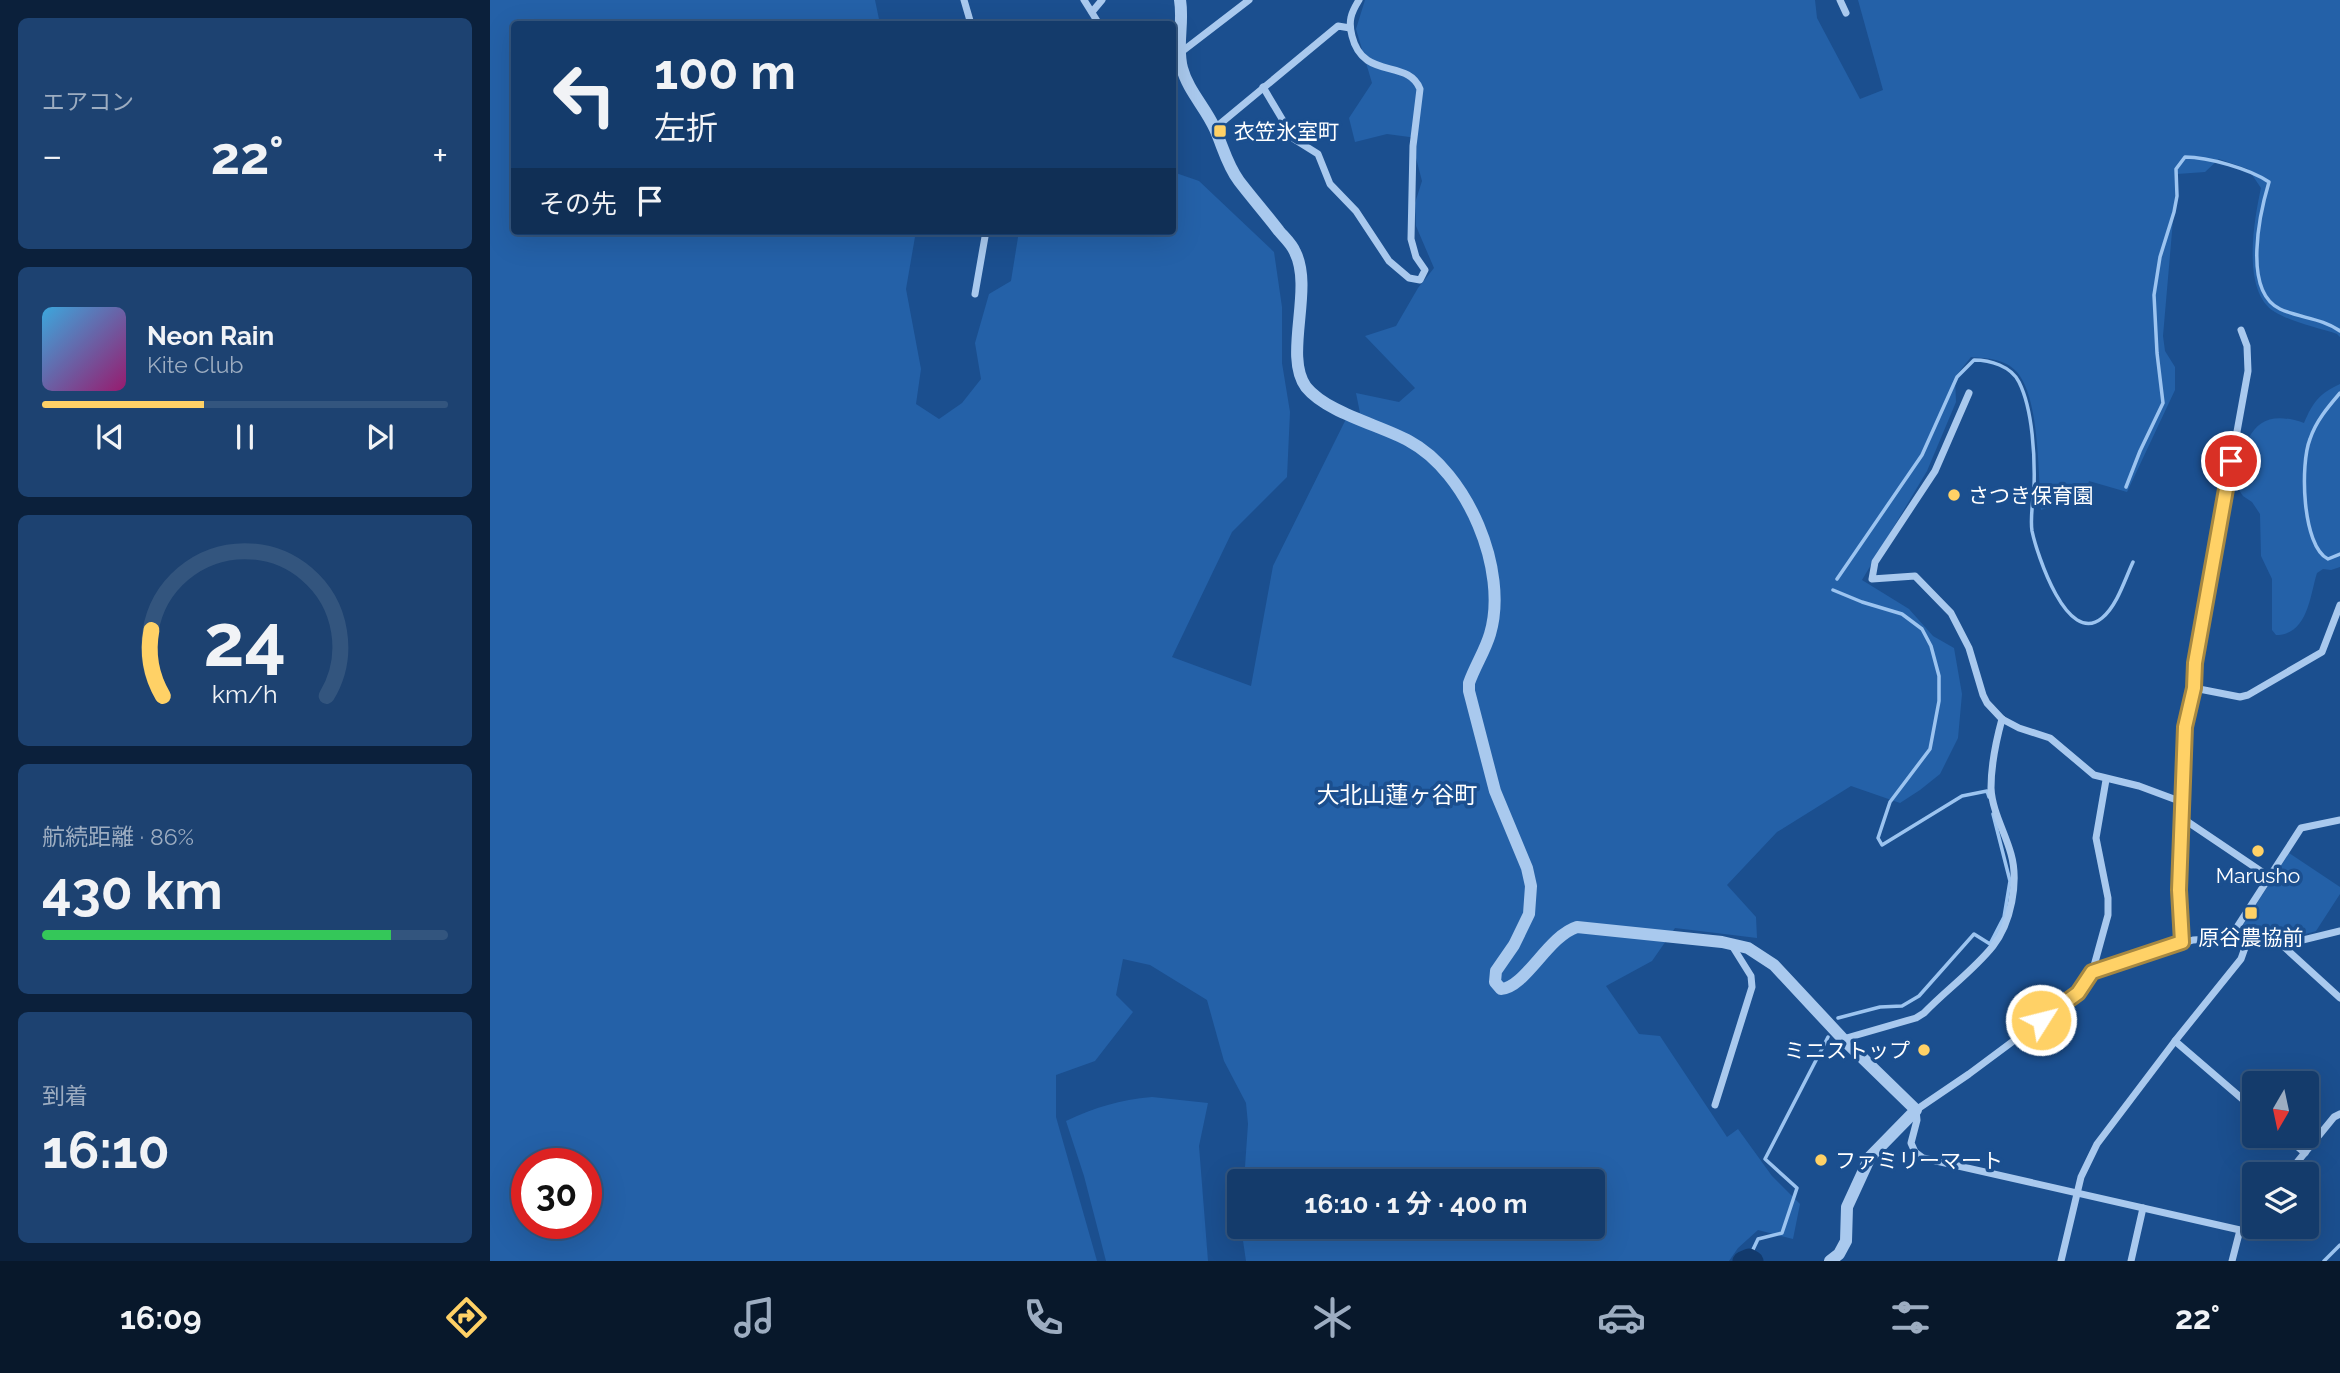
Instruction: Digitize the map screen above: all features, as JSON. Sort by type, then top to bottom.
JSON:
[{"type":"street","points":[[964,0],[970,21]]},
{"type":"street","points":[[1084,0],[1096,21]]},
{"type":"street","points":[[1092,12],[1101,0]]},
{"type":"street","points":[[1180,0],[1180,54],[1188,84],[1215,128],[1225,159],[1237,178],[1295,251],[1301,271],[1302,290],[1298,353],[1305,386],[1333,407],[1411,442],[1439,464],[1466,498],[1486,549],[1492,578],[1492,618],[1490,634],[1469,683],[1469,691],[1495,791],[1527,868],[1531,886],[1529,914],[1514,945],[1496,971],[1494,977],[1497,986],[1507,989],[1514,986],[1557,939],[1577,927],[1731,943],[1748,948],[1774,965],[1843,1039],[1916,1110],[1917,1121],[1911,1143],[1915,1152],[1923,1158],[2240,1230],[2232,1261]]},
{"type":"street","points":[[1180,54],[1249,0]]},
{"type":"street","points":[[1263,88],[1294,139],[1318,154],[1330,184],[1356,211],[1389,261],[1409,278],[1420,280],[1425,270],[1416,257],[1411,239],[1413,145],[1420,89],[1416,81],[1404,73],[1377,66],[1363,58],[1355,47],[1350,28],[1351,13],[1359,0]]},
{"type":"street","points":[[1840,0],[1846,13]]},
{"type":"street","points":[[1215,128],[1338,26],[1350,28]]},
{"type":"street","points":[[975,294],[985,235]]},
{"type":"street","points":[[2182,942],[2179,890],[2185,727],[2248,371],[2247,346],[2241,330]]},
{"type":"street","points":[[1969,393],[1935,471],[1875,562],[1872,579],[1914,576],[1930,589],[1951,613],[1969,648],[1983,695],[2002,719],[2019,728],[2050,738],[2085,769],[2106,779],[2139,786],[2182,802]]},
{"type":"street","points":[[2194,688],[2240,697],[2248,695],[2322,652],[2340,604]]},
{"type":"street","points":[[1843,1039],[1916,1018],[1924,1013],[1977,963],[2001,932],[2012,895],[2013,871],[2012,856],[1999,823],[1991,789],[2002,719]]},
{"type":"street","points":[[1830,1261],[1839,1254],[1846,1241],[1847,1207],[1870,1157],[1916,1110],[2078,993],[2092,972],[2108,915],[2109,898],[2096,838],[2106,779]]},
{"type":"street","points":[[2182,818],[2268,876]]},
{"type":"street","points":[[2230,938],[2301,828],[2340,820]]},
{"type":"street","points":[[2092,972],[2182,942],[2230,938],[2282,945],[2340,931]]},
{"type":"street","points":[[2061,1261],[2085,1165],[2097,1144],[2241,959],[2247,942]]},
{"type":"street","points":[[1715,1105],[1752,988],[1751,976],[1731,943]]},
{"type":"street","points":[[2282,945],[2340,998]]},
{"type":"street","points":[[2175,1041],[2242,1099]]},
{"type":"street","points":[[2297,1162],[2334,1117],[2340,1114]]},
{"type":"street","points":[[2299,1148],[2305,1153]]},
{"type":"street","points":[[2131,1261],[2143,1208]]},
{"type":"shaded area","points":[[490,0],[875,0],[879,21],[511,21],[511,235],[915,235],[906,289],[921,369],[916,404],[939,419],[962,403],[981,379],[975,343],[989,294],[1011,281],[1018,235],[1176,235],[1176,173],[1199,181],[1274,252],[1282,307],[1282,363],[1290,412],[1287,477],[1232,532],[1172,657],[1251,686],[1273,566],[1346,419],[1360,413],[1356,393],[1399,402],[1415,388],[1365,336],[1396,326],[1418,288],[1434,268],[1416,226],[1415,203],[1422,181],[1416,158],[1417,138],[1387,134],[1355,142],[1349,118],[1372,83],[1356,29],[1365,0],[1815,0],[1817,18],[1860,99],[1883,90],[1858,0],[2340,0],[2340,337],[2282,316],[2264,302],[2257,289],[2253,254],[2255,218],[2261,188],[2248,169],[2219,159],[2205,172],[2177,174],[2163,336],[2165,351],[2175,367],[2175,390],[2127,492],[2089,481],[2085,495],[2041,510],[2034,418],[2025,384],[2007,364],[1971,357],[1955,377],[1956,402],[1927,471],[1862,580],[1909,609],[1933,636],[1954,648],[1962,694],[1958,738],[1940,774],[1900,803],[1851,786],[1777,832],[1727,885],[1756,917],[1757,938],[1675,928],[1652,961],[1606,986],[1639,1034],[1660,1036],[1727,1137],[1738,1129],[1772,1176],[1800,1204],[1793,1239],[1758,1230],[1738,1248],[1729,1261],[1246,1261],[1243,1239],[1605,1239],[1605,1169],[1245,1169],[1248,1124],[1246,1103],[1224,1061],[1207,1000],[1150,965],[1123,959],[1116,995],[1133,1012],[1095,1061],[1056,1075],[1056,1117],[1097,1261],[490,1261]]},
{"type":"shaded area","points":[[2340,384],[2340,567],[2323,569],[2317,573],[2301,621],[2287,633],[2276,635],[2272,630],[2272,579],[2261,556],[2260,514],[2234,483],[2242,453],[2254,430],[2273,419],[2304,423],[2318,399]]},
{"type":"shaded area","points":[[2289,853],[2340,887],[2340,894],[2316,931],[2277,939],[2248,934],[2241,928]]},
{"type":"shaded area","points":[[1152,1097],[1208,1103],[1199,1146],[1208,1261],[1106,1261],[1084,1176],[1066,1121],[1108,1105]]},
{"type":"waterway","points":[[2126,487],[2163,403],[2154,295],[2160,257],[2177,196],[2176,169],[2185,157],[2228,165],[2269,182],[2257,250],[2261,286],[2268,300],[2280,309],[2326,323],[2340,331]]},
{"type":"waterway","points":[[1837,579],[1922,455],[1957,377],[1974,360],[1987,361],[2005,368],[2015,376],[2024,393],[2033,449],[2032,531],[2047,576],[2066,609],[2077,620],[2089,624],[2102,618],[2116,599],[2133,562]]},
{"type":"waterway","points":[[2340,393],[2313,432],[2307,451],[2304,485],[2308,522],[2319,551],[2328,559],[2340,554]]},
{"type":"waterway","points":[[1833,590],[1902,614],[1922,629],[1931,646],[1939,676],[1939,701],[1930,749],[1890,802],[1878,838],[1882,845],[1962,796],[1987,791],[1989,797]]},
{"type":"waterway","points":[[1838,1018],[1880,1007],[1902,1006],[1919,996],[1974,934],[1990,944],[2004,917],[2010,881],[1993,814]]},
{"type":"waterway","points":[[1749,1258],[1758,1239],[1782,1233],[1797,1188],[1765,1159],[1828,1037]]},
{"type":"waterway","points":[[2324,1261],[2340,1245]]},
{"type":"waterway","points":[[1742,1261],[1749,1258],[1754,1261]]},
{"type":"place","name":"衣笠氷室町","points":[[1220,131]]},
{"type":"place","name":"さつき保育園","points":[[1954,495]]},
{"type":"place","name":"Marusho","points":[[2258,851]]},
{"type":"place","name":"原谷農協前","points":[[2251,913]]},
{"type":"place","name":"ミニストップ","points":[[1924,1050]]},
{"type":"place","name":"ファミリーマート","points":[[1821,1160]]},
{"type":"district","name":"大北山蓮ヶ谷町","points":[[1397,794]]},
{"type":"route","points":[[2041,1020],[2078,993],[2092,972],[2182,942],[2179,890],[2185,727],[2194,688],[2195,663],[2231,461]]}]
